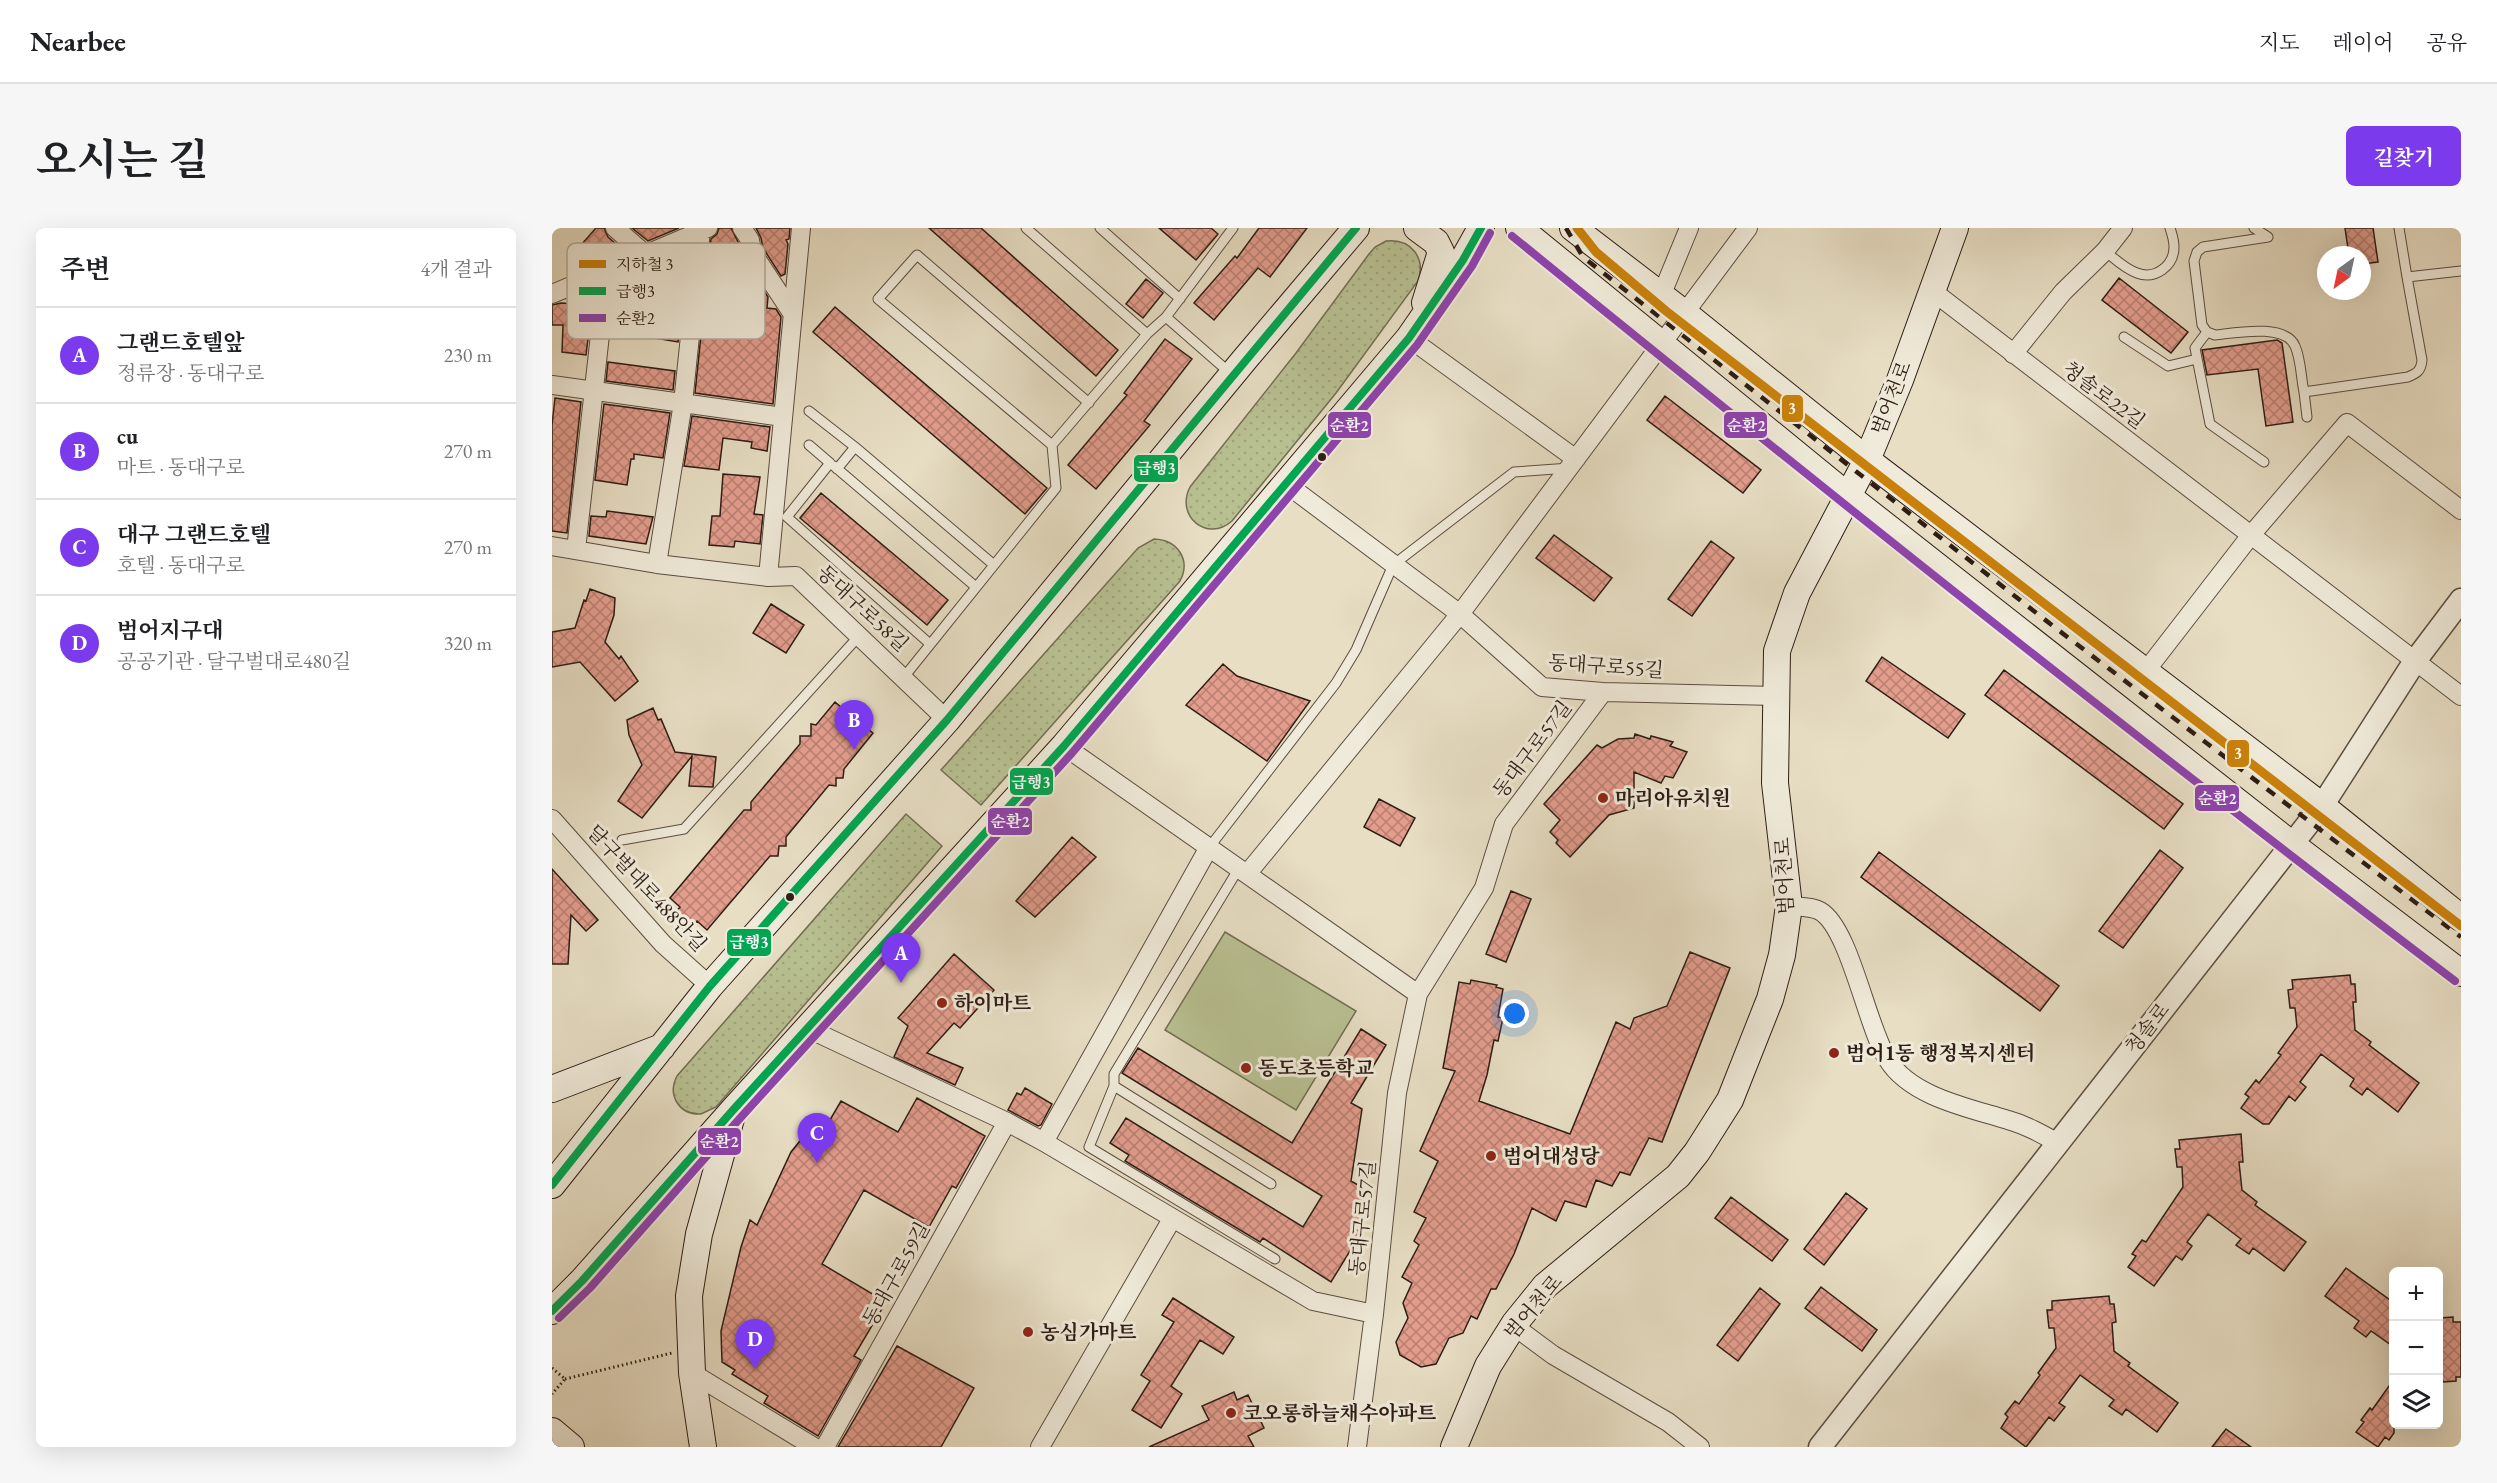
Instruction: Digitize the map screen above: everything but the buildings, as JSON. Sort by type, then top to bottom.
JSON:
[{"type":"main road","points":[[1414,331],[1440,252],[1436,242],[1417,228]]},
{"type":"main road","points":[[552,1311],[582,1281],[734,1109],[1064,746],[1414,331],[1464,260],[1481,228]]},
{"type":"main road","points":[[1519,228],[1849,497],[2291,844],[2461,973]]},
{"type":"main road","points":[[1573,228],[1684,313],[1867,460],[2459,913]]},
{"type":"main road","name":"범어천로","points":[[1454,1447],[1488,1366],[1514,1326],[1545,1286],[1678,1176],[1697,1152],[1730,1100],[1770,999],[1782,955],[1789,906],[1775,783],[1777,651],[1797,593],[1867,460],[1900,380],[1955,228]]},
{"type":"main road","points":[[552,1185],[710,986],[947,720],[1232,375],[1355,232]]},
{"type":"main road","points":[[552,1089],[662,1047]]},
{"type":"main road","points":[[703,1447],[691,1362],[689,1296],[699,1234],[734,1109]]},
{"type":"main road","points":[[552,1290],[567,1289],[582,1281]]},
{"type":"main road","points":[[552,1431],[571,1447]]},
{"type":"street","points":[[615,228],[632,243]]},
{"type":"street","points":[[742,228],[750,243]]},
{"type":"street","points":[[768,577],[801,228]]},
{"type":"street","points":[[1661,296],[1689,228]]},
{"type":"street","points":[[1243,871],[1460,614],[1663,345],[1684,313],[1748,228]]},
{"type":"street","points":[[2013,354],[2062,292],[2105,251],[2123,228]]},
{"type":"street","points":[[671,243],[704,229]]},
{"type":"street","points":[[765,272],[792,313]]},
{"type":"street","points":[[552,294],[567,288]]},
{"type":"street","name":"청솔로22길","points":[[1931,290],[2461,696]]},
{"type":"street","points":[[1414,331],[1573,463]]},
{"type":"street","points":[[576,550],[599,339]]},
{"type":"street","points":[[657,564],[683,403],[691,339]]},
{"type":"street","points":[[552,385],[783,417]]},
{"type":"street","points":[[2145,672],[2251,535],[2347,423],[2461,510]]},
{"type":"street","name":"동대구로55길","points":[[1285,483],[1460,614],[1542,687],[1604,692],[1776,696]]},
{"type":"street","name":"동대구로58길","points":[[552,546],[657,564],[768,577],[796,576],[947,720]]},
{"type":"street","name":"청솔로","points":[[1820,1447],[2322,806],[2415,661],[2461,600]]},
{"type":"street","name":"동대구로57길","points":[[1356,1447],[1374,1314],[1397,1093],[1418,994],[1484,888],[1504,824],[1604,692]]},
{"type":"street","points":[[1064,746],[1418,994]]},
{"type":"street","name":"달구벌대로488안길","points":[[552,819],[663,944],[710,986]]},
{"type":"street","points":[[1044,1142],[1208,849]]},
{"type":"street","points":[[1789,906],[1811,908],[1827,916],[1840,937],[1887,1060],[1896,1070],[1919,1088],[1942,1100],[2028,1126],[2058,1143]]},
{"type":"street","points":[[809,1029],[1007,1122],[1180,1216],[1313,1301],[1374,1314]]},
{"type":"street","name":"동대구로59길","points":[[825,1447],[1007,1122]]},
{"type":"street","points":[[1040,1447],[1180,1216]]},
{"type":"street","points":[[1514,1326],[1552,1355],[1668,1422],[1700,1447]]},
{"type":"street","points":[[691,1362],[814,1447]]},
{"type":"lane","points":[[1026,228],[1147,334]]},
{"type":"lane","points":[[1100,228],[1180,299]]},
{"type":"lane","points":[[1052,445],[1147,334],[1166,317],[1233,228]]},
{"type":"lane","points":[[2105,251],[2135,273],[2151,275],[2167,266],[2173,255],[2174,247],[2170,228]]},
{"type":"lane","points":[[2254,228],[2268,237],[2203,247],[2195,256],[2202,325],[2207,332],[2215,335],[2271,331],[2284,334],[2295,344],[2307,417]]},
{"type":"lane","points":[[2304,392],[2408,377],[2417,373],[2421,367],[2422,360],[2399,228]]},
{"type":"lane","points":[[904,677],[1056,488],[1052,445],[878,299],[917,255],[1089,403]]},
{"type":"lane","points":[[2407,277],[2461,271]]},
{"type":"lane","points":[[1166,317],[1232,375]]},
{"type":"lane","points":[[2207,332],[2195,348],[2210,424],[2264,462]]},
{"type":"lane","points":[[2124,337],[2168,366],[2197,359]]},
{"type":"lane","points":[[809,411],[994,565]]},
{"type":"lane","points":[[808,445],[976,587]]},
{"type":"lane","points":[[855,447],[833,466],[787,518],[930,644]]},
{"type":"lane","points":[[1208,849],[1336,683],[1356,651],[1393,565],[1514,472],[1573,463]]},
{"type":"lane","points":[[622,840],[684,829],[859,636]]},
{"type":"lane","points":[[1243,871],[1114,1074],[1114,1086],[1089,1147],[1180,1216],[1275,1259]]},
{"type":"lane","points":[[1114,1086],[1271,1184]]},
{"type":"path","points":[[552,1394],[566,1379],[655,1356],[691,1362]]},
{"type":"path","points":[[552,1368],[566,1379]]},
{"type":"green space","points":[[1386,241],[1403,243],[1414,251],[1420,265],[1418,281],[1336,393],[1232,521],[1213,529],[1204,528],[1196,523],[1187,508],[1186,498],[1190,487],[1296,353],[1369,254],[1375,247]]},
{"type":"green space","points":[[1154,539],[1170,543],[1180,552],[1184,566],[1180,581],[981,805],[941,770],[1138,548]]},
{"type":"green space","points":[[906,814],[942,846],[716,1107],[701,1114],[681,1107],[674,1097],[673,1090],[677,1076]]},
{"type":"green space","points":[[1225,932],[1356,1011],[1296,1110],[1165,1030]]},
{"type":"railway","points":[[1566,228],[1583,257],[2053,626],[2461,937]]},
{"type":"metro line","name":"3","points":[[1577,228],[1596,252],[1666,311],[2461,926]]},
{"type":"transit line","name":"급행3","points":[[552,1185],[710,986],[947,720],[1356,228]]},
{"type":"transit line","name":"급행3","points":[[552,1311],[582,1281],[734,1109],[1064,746],[1409,338],[1463,260],[1481,228]]},
{"type":"transit line","name":"순환2","points":[[559,1318],[590,1288],[742,1116],[1072,753],[1417,345],[1472,266],[1490,233]]},
{"type":"transit line","name":"순환2","points":[[1512,236],[1980,613],[2455,981]]},
{"type":"place","name":"cu","points":[[854,750]]},
{"type":"place","name":"마리아유치원","points":[[1603,798]]},
{"type":"place","name":"그랜드호텔앞","points":[[901,983]]},
{"type":"place","name":"하이마트","points":[[942,1003]]},
{"type":"place","name":"범어1동 행정복지센터","points":[[1834,1053]]},
{"type":"place","name":"동도초등학교","points":[[1246,1068]]},
{"type":"place","name":"범어대성당","points":[[1491,1156]]},
{"type":"place","name":"대구 그랜드호텔","points":[[817,1163]]},
{"type":"place","name":"농심가마트","points":[[1028,1332]]},
{"type":"place","name":"범어지구대","points":[[755,1369]]},
{"type":"place","name":"코오롱하늘채수아파트","points":[[1231,1413]]}]
